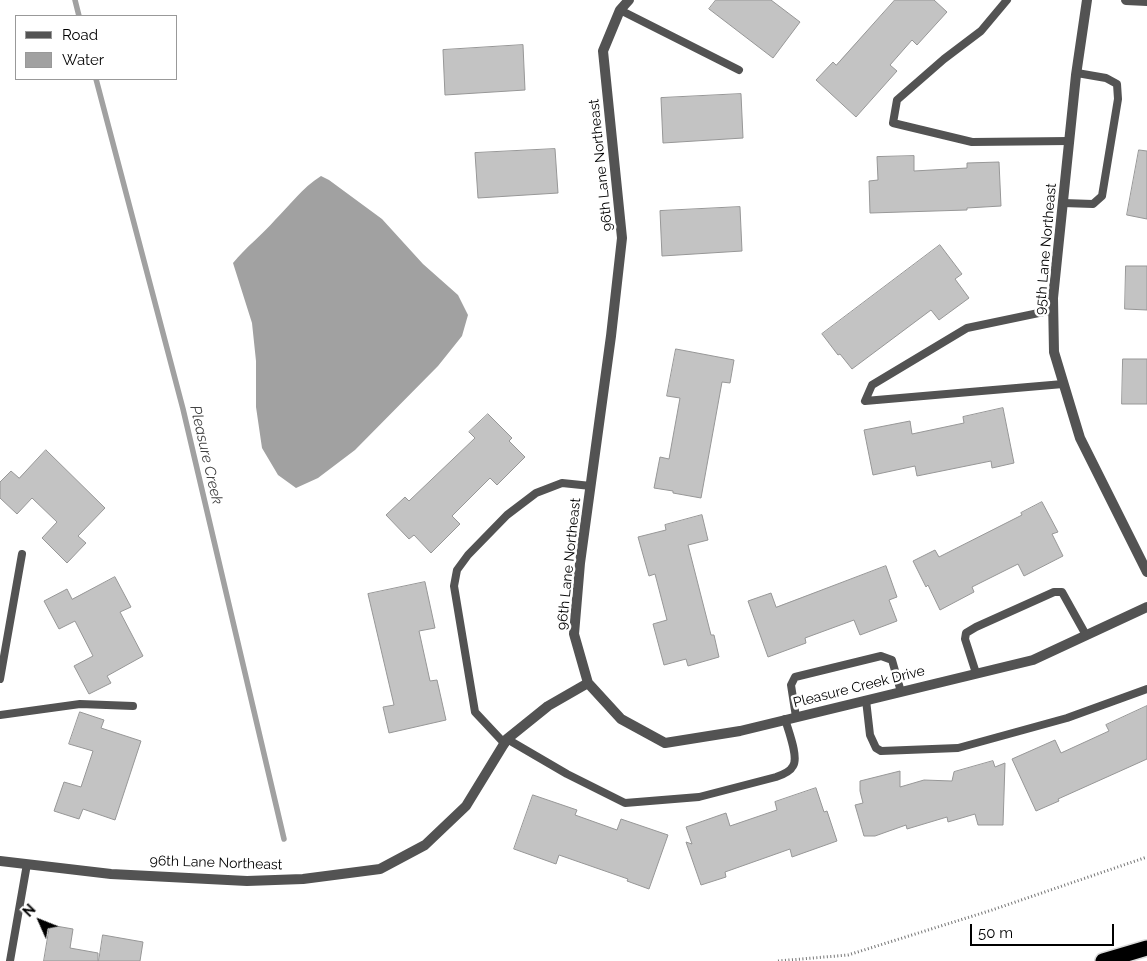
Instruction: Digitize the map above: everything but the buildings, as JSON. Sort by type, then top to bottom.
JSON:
[{"type":"highway","points":[[1103,961],[1147,948]]},
{"type":"street","name":"96th Lane Northeast","points":[[0,861],[111,874],[247,881],[303,879],[380,869],[425,845],[466,806],[506,742],[548,706],[588,683],[574,634],[580,563],[611,336],[622,238],[603,51],[620,10],[629,0]]},
{"type":"street","name":"95th Lane Northeast","points":[[1087,0],[1052,298],[1054,352],[1080,438],[1147,572]]},
{"type":"street","points":[[1126,0],[1147,1]]},
{"type":"street","name":"Pleasure Creek Drive","points":[[588,683],[621,719],[664,743],[740,731],[1033,660],[1147,607]]},
{"type":"lane","points":[[1007,0],[981,31],[944,59],[897,100],[893,122],[972,142],[1069,141]]},
{"type":"lane","points":[[620,10],[739,70]]},
{"type":"lane","points":[[1063,203],[1093,204],[1102,196],[1118,99],[1118,84],[1106,78],[1077,73]]},
{"type":"lane","points":[[1053,310],[967,328],[872,385],[865,401],[1064,384]]},
{"type":"lane","points":[[590,486],[562,483],[536,493],[507,515],[468,555],[457,570],[454,586],[475,712],[506,742],[625,803],[699,797],[776,777],[786,772],[793,767],[796,758],[785,720]]},
{"type":"lane","points":[[0,679],[22,554]]},
{"type":"lane","points":[[976,673],[965,639],[966,633],[1054,592],[1062,592],[1086,635]]},
{"type":"lane","points":[[796,717],[791,685],[795,677],[853,662],[881,656],[892,660],[901,692]]},
{"type":"lane","points":[[866,700],[870,735],[876,748],[881,751],[958,748],[1068,718],[1147,690]]},
{"type":"lane","points":[[0,715],[80,704],[133,706]]},
{"type":"lane","points":[[10,961],[27,864]]},
{"type":"path","points":[[778,961],[848,955],[992,910],[1147,857]]},
{"type":"water","points":[[321,176],[382,219],[423,264],[458,295],[468,315],[462,336],[438,366],[355,450],[318,478],[296,488],[278,475],[262,448],[256,407],[256,361],[252,323],[233,263],[302,191]]},
{"type":"waterway","name":"Pleasure Creek","points":[[75,0],[79,15]]},
{"type":"waterway","name":"Pleasure Creek","points":[[96,80],[183,409],[284,839]]}]
